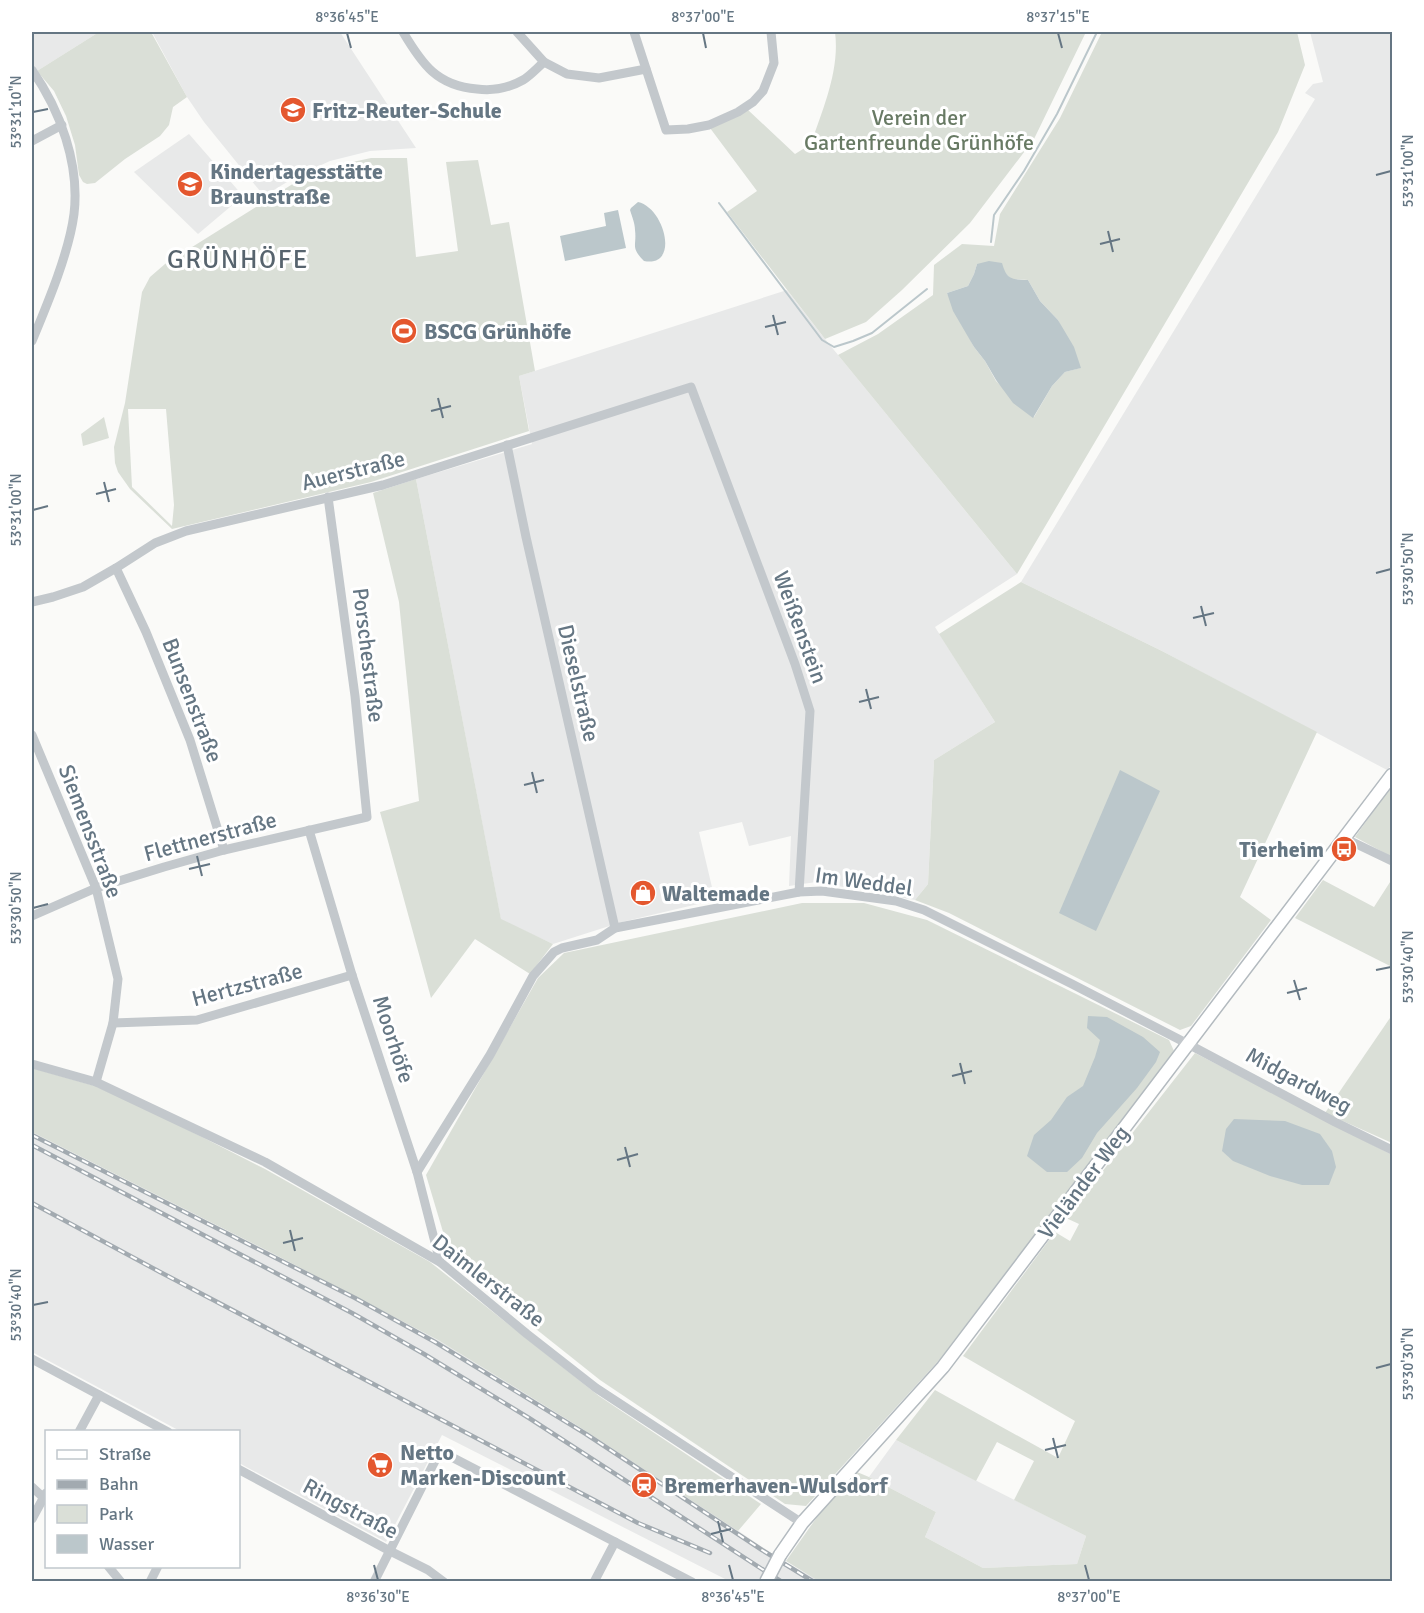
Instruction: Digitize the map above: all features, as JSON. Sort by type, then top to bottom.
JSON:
[{"type":"street","points":[[403,32],[418,56],[434,74],[444,81],[464,88],[487,90],[505,88],[523,80],[544,62]]},
{"type":"street","points":[[517,32],[544,62],[567,74],[599,78],[646,69]]},
{"type":"street","points":[[634,32],[666,130],[710,125],[753,102],[763,91],[774,63],[771,32]]},
{"type":"street","points":[[32,70],[62,125],[71,160],[75,198],[74,215],[60,267],[32,341]]},
{"type":"street","points":[[32,141],[62,125]]},
{"type":"street","name":"Auerstraße","points":[[32,602],[72,591],[116,568],[154,543],[179,533],[383,485],[691,387]]},
{"type":"street","name":"Weißenstein","points":[[691,387],[795,664],[810,711],[799,892]]},
{"type":"street","name":"Dieselstraße","points":[[507,445],[615,928]]},
{"type":"street","name":"Porschestraße","points":[[328,497],[355,696],[367,817]]},
{"type":"street","name":"Bunsenstraße","points":[[116,568],[146,632],[190,740],[224,850]]},
{"type":"street","name":"Siemensstraße","points":[[32,735],[96,888],[118,979],[113,1023],[96,1082]]},
{"type":"street","name":"Vieländer Weg","points":[[766,1581],[780,1555],[802,1523],[943,1367],[1392,775]]},
{"type":"street","name":"Flettnerstraße","points":[[32,916],[96,888],[224,850],[367,817]]},
{"type":"street","name":"Moorhöfe","points":[[309,830],[352,975],[417,1172],[440,1262]]},
{"type":"street","points":[[1344,838],[1392,861]]},
{"type":"street","name":"Im Weddel","points":[[417,1172],[490,1055],[533,976],[554,952],[597,940],[615,928],[799,892],[822,891],[896,901],[924,910],[1188,1044]]},
{"type":"street","name":"Hertzstraße","points":[[113,1023],[197,1020],[352,975]]},
{"type":"street","name":"Midgardweg","points":[[1188,1044],[1392,1150]]},
{"type":"street","name":"Daimlerstraße","points":[[32,1064],[96,1082],[265,1162],[440,1262],[596,1388],[802,1523]]},
{"type":"street","points":[[32,1359],[166,1430]]},
{"type":"street","points":[[80,1430],[99,1395]]},
{"type":"street","points":[[374,1581],[440,1451],[692,1581]]},
{"type":"street","name":"Ringstraße","points":[[240,1470],[428,1570],[444,1581]]},
{"type":"street","points":[[32,1487],[45,1496]]},
{"type":"street","points":[[32,1519],[45,1499]]},
{"type":"street","points":[[594,1581],[615,1542]]},
{"type":"street","points":[[110,1568],[121,1581]]},
{"type":"shaded area","points":[[32,32],[99,32],[37,71],[32,62]]},
{"type":"shaded area","name":"Fritz-Reuter-Schule","points":[[152,32],[340,32],[416,148],[370,151],[330,161],[297,176],[264,196],[204,122],[187,97]]},
{"type":"shaded area","points":[[1310,32],[1392,32],[1392,764],[1387,770],[1162,651],[1021,582],[1315,99],[1305,93],[1313,84],[1323,82]]},
{"type":"shaded area","name":"Kindertagesstätte Braunstraße","points":[[189,134],[243,196],[198,234],[134,172]]},
{"type":"shaded area","points":[[787,290],[1017,574],[935,627],[995,722],[934,760],[928,884],[915,900],[816,882],[789,886],[791,836],[749,846],[742,822],[699,832],[715,900],[622,922],[553,944],[501,920],[416,479],[532,444],[519,376]]},
{"type":"shaded area","points":[[32,1132],[438,1340],[581,1428],[780,1559],[820,1581],[729,1581],[442,1435],[386,1542],[240,1464],[240,1430],[178,1430],[32,1352]]},
{"type":"shaded area","points":[[896,1440],[1086,1536],[1077,1564],[983,1568],[925,1537],[936,1512],[869,1477]]},
{"type":"green space","points":[[99,32],[151,32],[187,97],[173,107],[169,125],[160,136],[125,159],[95,183],[87,184],[79,175],[75,145],[66,116],[54,91],[37,71]]},
{"type":"green space","name":"Verein der Gartenfreunde Grünhöfe","points":[[835,32],[1086,32],[1034,139],[970,223],[866,322],[825,339],[727,212],[757,191],[710,128],[747,109],[795,154],[811,144],[833,75]]},
{"type":"green space","points":[[1102,32],[1297,32],[1305,65],[1278,132],[1017,574],[838,355],[878,334],[933,295],[934,265],[962,244],[994,246],[1000,214],[1060,118]],"holes":[[[977,264],[1005,273],[1011,279],[1028,280],[1040,301],[1058,320],[1080,368],[1065,372],[1052,386],[1034,417],[996,381],[974,347],[947,293],[968,286]]]},
{"type":"green space","points":[[371,158],[407,158],[416,257],[458,251],[446,162],[478,160],[491,225],[509,222],[535,371],[519,376],[529,431],[371,482],[172,529],[130,489],[118,472],[115,463],[114,447],[125,403],[142,292],[150,277],[165,264],[299,180],[334,166]],"holes":[[[128,409],[166,409],[174,505],[172,526],[132,487]]]},
{"type":"green space","points":[[104,417],[109,438],[83,446],[81,434]]},
{"type":"green space","points":[[416,479],[501,919],[553,944],[530,974],[475,939],[431,998],[380,812],[419,801],[399,602],[373,493]]},
{"type":"green space","points":[[1021,582],[1162,651],[1317,732],[1240,897],[1271,920],[1191,1026],[1180,1030],[949,913],[915,900],[928,884],[934,760],[995,722],[939,634]]},
{"type":"green space","points":[[1392,785],[1392,857],[1355,837]]},
{"type":"green space","points":[[1392,879],[1392,967],[1295,918],[1323,880],[1374,907]]},
{"type":"green space","points":[[802,903],[864,903],[927,920],[1169,1040],[1174,1051],[941,1358],[806,1506],[785,1504],[600,1380],[452,1262],[426,1175],[538,978],[564,953]]},
{"type":"green space","points":[[1392,1015],[1392,1143],[1325,1113]]},
{"type":"green space","points":[[1195,1053],[1392,1155],[1392,1578],[1387,1581],[820,1582],[786,1561],[822,1510],[857,1472],[936,1512],[925,1537],[983,1568],[1077,1564],[1086,1536],[1014,1500],[1034,1461],[997,1442],[976,1481],[896,1440],[935,1390],[1058,1458],[1075,1421],[963,1356],[1055,1232],[1070,1241],[1079,1224],[1066,1218]]},
{"type":"green space","points":[[32,1068],[95,1086],[153,1112],[265,1169],[430,1262],[599,1396],[761,1504],[738,1531],[581,1428],[438,1340],[32,1132]]},
{"type":"water","points":[[638,202],[655,215],[665,236],[662,256],[655,261],[644,261],[636,249],[635,227],[630,210]]},
{"type":"water","points":[[618,210],[626,248],[565,261],[560,236],[606,226],[604,213]]},
{"type":"water","points":[[989,261],[1002,263],[1010,278],[1028,280],[1040,301],[1058,320],[1074,347],[1081,368],[1065,372],[1052,386],[1033,418],[1013,403],[996,380],[953,311],[947,293],[968,286],[977,264]]},
{"type":"water","points":[[1120,770],[1160,791],[1096,931],[1059,913]]},
{"type":"water","points":[[1088,1016],[1107,1017],[1143,1037],[1160,1052],[1156,1062],[1137,1088],[1097,1133],[1082,1158],[1067,1172],[1047,1172],[1027,1156],[1034,1135],[1051,1120],[1067,1097],[1083,1086],[1100,1040],[1087,1028]]},
{"type":"water","points":[[1234,1119],[1285,1121],[1320,1134],[1332,1151],[1336,1167],[1329,1185],[1302,1185],[1270,1176],[1233,1161],[1222,1151],[1226,1129]]},
{"type":"waterway","points":[[991,242],[994,215],[1024,171],[1057,114],[1097,32]]},
{"type":"waterway","points":[[719,203],[822,340],[834,347],[872,333],[927,289]]},
{"type":"railway","points":[[32,1135],[355,1298],[435,1342],[586,1434],[814,1582]]},
{"type":"railway","points":[[32,1145],[352,1313],[424,1354],[529,1418],[782,1582]]},
{"type":"railway","points":[[32,1203],[638,1523],[710,1553]]},
{"type":"place","name":"Fritz-Reuter-Schule","points":[[293,110]]},
{"type":"place","name":"Kindertagesstätte Braunstraße","points":[[190,184]]},
{"type":"place","name":"BSCG Grünhöfe","points":[[404,331]]},
{"type":"place","name":"Tierheim","points":[[1344,849]]},
{"type":"place","name":"Waltemade","points":[[643,893]]},
{"type":"place","name":"Netto Marken-Discount","points":[[380,1465]]},
{"type":"place","name":"Bremerhaven-Wulsdorf","points":[[644,1485]]},
{"type":"district","name":"GRÜNHÖFE","points":[[238,259]]}]
